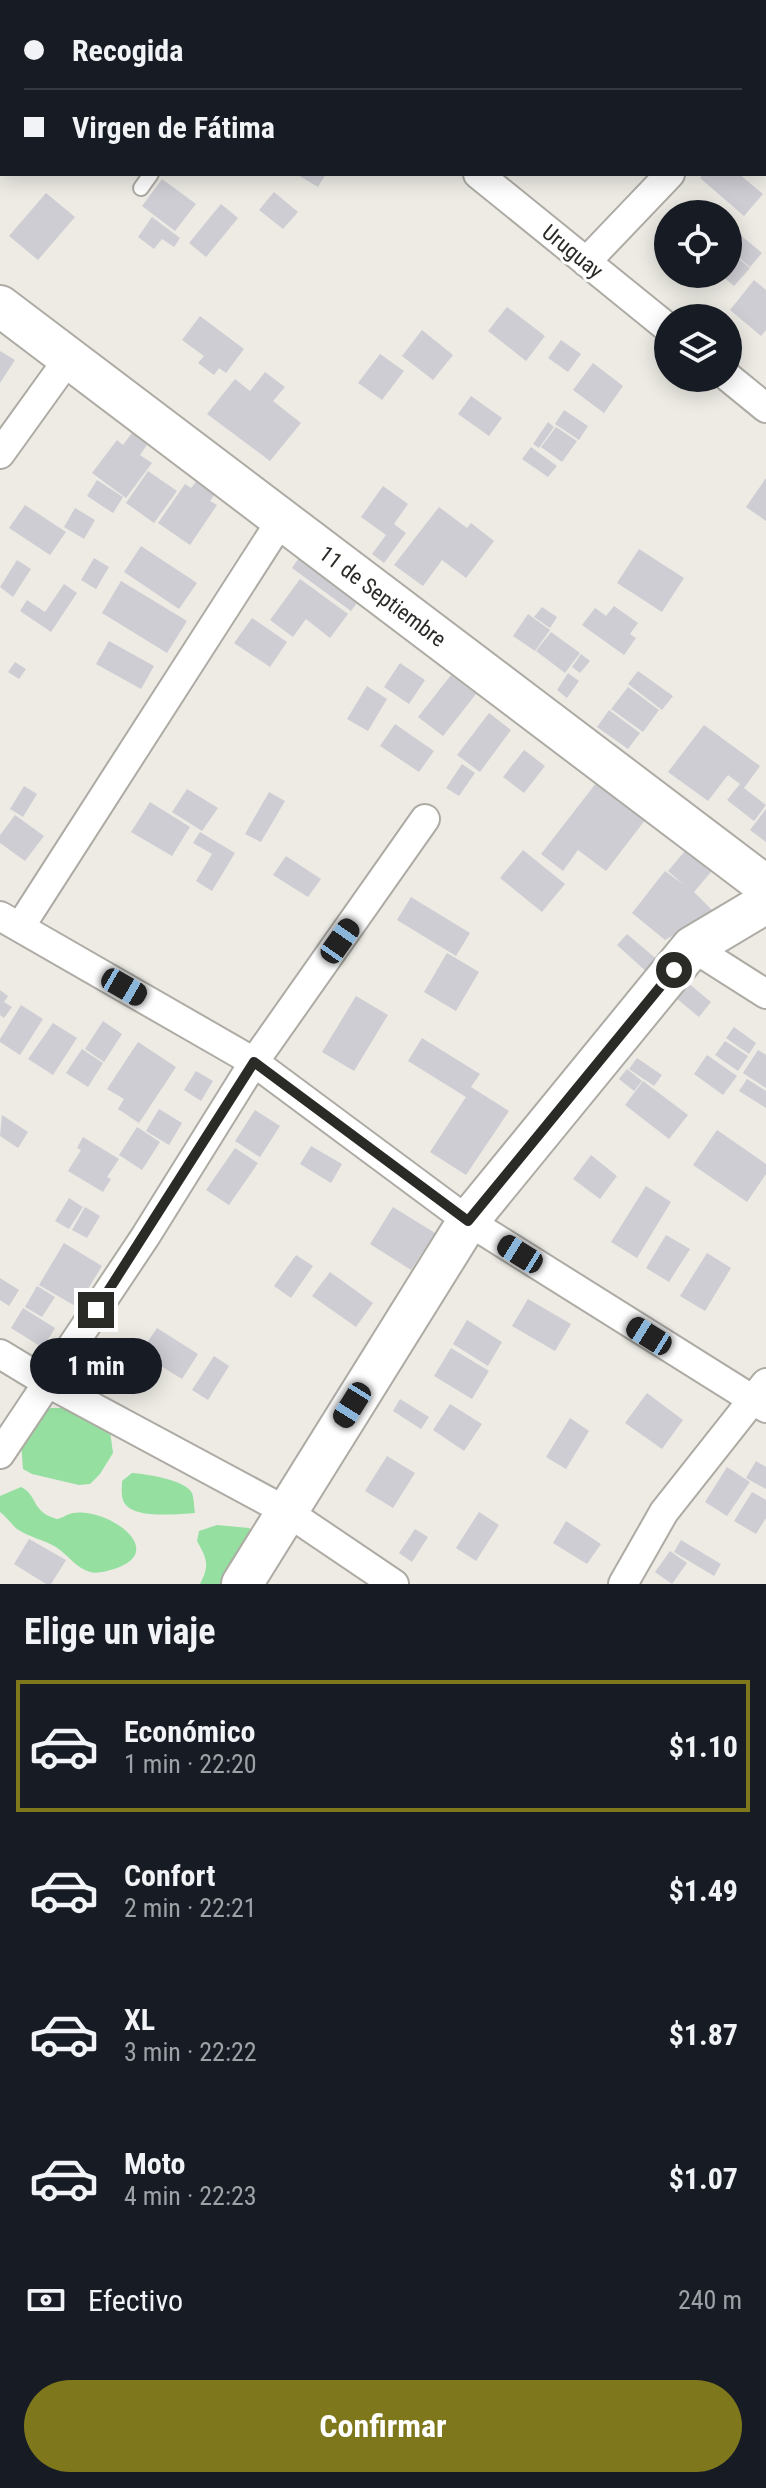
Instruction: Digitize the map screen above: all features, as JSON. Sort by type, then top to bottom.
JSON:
[{"type":"main road","name":"11 de Septiembre","points":[[0,306],[766,886]]},
{"type":"main road","points":[[242,1584],[468,1221],[692,947],[766,903]]},
{"type":"street","name":"Uruguay","points":[[480,176],[654,317]]},
{"type":"street","points":[[586,262],[668,176]]},
{"type":"street","points":[[0,454],[69,358]]},
{"type":"street","points":[[742,388],[766,408]]},
{"type":"street","points":[[282,519],[10,922],[254,1062],[468,1221],[761,1397],[664,1512],[623,1584]]},
{"type":"street","points":[[0,1454],[145,1237],[254,1062],[425,819]]},
{"type":"street","points":[[692,947],[766,994]]},
{"type":"street","points":[[0,1354],[286,1511],[394,1584]]},
{"type":"lane","points":[[141,188],[150,176]]},
{"type":"green space","points":[[75,1408],[110,1431],[113,1453],[90,1484],[79,1485],[23,1469],[21,1443],[45,1410]]},
{"type":"green space","points":[[132,1473],[165,1478],[188,1488],[193,1495],[195,1513],[166,1515],[134,1511],[122,1498],[122,1481]]},
{"type":"green space","points":[[21,1487],[49,1516],[57,1519],[73,1513],[87,1513],[116,1523],[135,1542],[136,1552],[130,1561],[114,1569],[96,1573],[85,1570],[56,1547],[17,1529],[0,1512],[0,1496]]},
{"type":"green space","points":[[217,1525],[249,1528],[258,1536],[262,1584],[200,1584],[206,1562],[197,1541],[199,1531]]},
{"type":"building","points":[[299,176],[325,176],[318,187]]},
{"type":"building","points":[[702,176],[741,176],[763,194],[744,216],[742,200],[725,200],[700,178]]},
{"type":"building","points":[[162,179],[196,204],[175,231],[142,206]]},
{"type":"building","points":[[274,192],[298,212],[283,229],[259,210]]},
{"type":"building","points":[[46,193],[75,217],[38,260],[9,236]]},
{"type":"building","points":[[221,204],[238,218],[206,257],[189,243]]},
{"type":"building","points":[[152,217],[180,238],[174,247],[162,239],[154,249],[138,237]]},
{"type":"building","points":[[742,236],[762,253],[750,267],[742,260]]},
{"type":"building","points":[[742,261],[750,268],[742,277]]},
{"type":"building","points":[[754,280],[766,290],[766,330],[761,336],[742,320],[742,304],[735,304]]},
{"type":"building","points":[[507,307],[545,336],[526,361],[488,331]]},
{"type":"building","points":[[200,316],[244,349],[226,373],[219,368],[214,375],[198,363],[204,356],[182,340]]},
{"type":"building","points":[[422,330],[453,355],[433,380],[402,356]]},
{"type":"building","points":[[561,340],[581,354],[568,372],[548,358]]},
{"type":"building","points":[[0,351],[15,360],[0,383]]},
{"type":"building","points":[[380,354],[404,371],[382,400],[358,383]]},
{"type":"building","points":[[593,363],[623,386],[604,413],[573,390]]},
{"type":"building","points":[[265,372],[285,387],[273,401],[301,423],[270,461],[207,414],[235,379],[250,391]]},
{"type":"building","points":[[471,396],[502,418],[489,436],[458,414]]},
{"type":"building","points":[[564,410],[588,426],[579,440],[555,424]]},
{"type":"building","points":[[548,422],[554,427],[539,448],[533,444]]},
{"type":"building","points":[[556,427],[577,441],[562,462],[541,447]]},
{"type":"building","points":[[134,430],[149,442],[140,455],[152,463],[126,498],[92,473],[117,440],[123,445]]},
{"type":"building","points":[[531,447],[557,466],[548,477],[522,459]]},
{"type":"building","points":[[148,471],[177,491],[154,523],[126,503]]},
{"type":"building","points":[[199,478],[218,490],[210,501],[217,505],[190,545],[158,523],[185,484],[191,488]]},
{"type":"building","points":[[766,478],[766,521],[746,507]]},
{"type":"building","points":[[97,480],[123,497],[113,513],[87,496]]},
{"type":"building","points":[[383,486],[408,504],[394,524],[406,533],[384,563],[372,554],[386,535],[361,517]]},
{"type":"building","points":[[25,505],[66,532],[50,555],[9,528]]},
{"type":"building","points":[[439,507],[467,528],[471,523],[494,541],[466,578],[442,560],[423,586],[394,565]]},
{"type":"building","points":[[75,508],[95,520],[84,539],[64,527]]},
{"type":"building","points":[[141,546],[197,583],[179,609],[124,572]]},
{"type":"building","points":[[639,549],[684,578],[662,612],[617,583]]},
{"type":"building","points":[[303,552],[362,596],[351,611],[292,568]]},
{"type":"building","points":[[94,558],[109,567],[96,589],[81,580]]},
{"type":"building","points":[[17,560],[31,569],[13,597],[0,587]]},
{"type":"building","points":[[300,579],[348,614],[330,638],[306,619],[293,637],[270,620]]},
{"type":"building","points":[[121,581],[187,621],[167,653],[102,613]]},
{"type":"building","points":[[64,584],[77,593],[51,632],[20,611],[27,600],[45,612]]},
{"type":"building","points":[[614,606],[638,623],[630,634],[636,638],[624,655],[582,625],[595,608],[606,616]]},
{"type":"building","points":[[542,607],[557,617],[550,628],[534,617]]},
{"type":"building","points":[[528,614],[550,630],[535,651],[513,636]]},
{"type":"building","points":[[252,618],[287,642],[270,667],[234,643]]},
{"type":"building","points":[[551,632],[580,653],[565,673],[536,651]]},
{"type":"building","points":[[109,641],[154,666],[141,689],[96,664]]},
{"type":"building","points":[[581,654],[590,661],[580,673],[572,667]]},
{"type":"building","points":[[15,662],[26,669],[19,679],[8,672]]},
{"type":"building","points":[[400,663],[425,680],[409,704],[384,687]]},
{"type":"building","points":[[638,671],[673,696],[662,710],[628,684]]},
{"type":"building","points":[[568,673],[579,681],[567,698],[557,690]]},
{"type":"building","points":[[451,675],[476,694],[443,736],[418,717]]},
{"type":"building","points":[[367,686],[387,699],[368,731],[347,719]]},
{"type":"building","points":[[628,687],[659,710],[643,732],[611,709]]},
{"type":"building","points":[[609,710],[640,733],[628,749],[597,727]]},
{"type":"building","points":[[489,713],[511,730],[480,772],[457,755]]},
{"type":"building","points":[[395,724],[434,751],[419,772],[380,746]]},
{"type":"building","points":[[704,725],[760,766],[744,788],[766,805],[754,821],[727,800],[740,784],[728,775],[708,801],[668,772]]},
{"type":"building","points":[[524,750],[545,766],[524,793],[503,777]]},
{"type":"building","points":[[462,764],[475,773],[459,796],[446,788]]},
{"type":"building","points":[[600,778],[649,815],[606,871],[578,850],[563,871],[541,854]]},
{"type":"building","points":[[24,786],[37,794],[23,817],[10,809]]},
{"type":"building","points":[[187,789],[218,808],[202,831],[172,812]]},
{"type":"building","points":[[269,792],[285,801],[261,842],[245,834]]},
{"type":"building","points":[[150,802],[190,827],[172,856],[131,832]]},
{"type":"building","points":[[766,809],[766,842],[750,830]]},
{"type":"building","points":[[15,815],[44,836],[25,861],[0,843],[0,835]]},
{"type":"building","points":[[200,832],[235,853],[212,891],[196,881],[212,854],[193,843]]},
{"type":"building","points":[[690,845],[716,866],[694,892],[714,912],[665,940],[632,913],[665,871],[684,885],[668,871]]},
{"type":"building","points":[[523,850],[565,884],[542,912],[500,878]]},
{"type":"building","points":[[286,856],[321,879],[308,897],[273,875]]},
{"type":"building","points":[[411,897],[470,933],[456,956],[397,920]]},
{"type":"building","points":[[627,934],[660,962],[649,974],[617,945]]},
{"type":"building","points":[[447,953],[479,972],[456,1011],[424,992]]},
{"type":"building","points":[[688,983],[711,1002],[699,1017],[676,998]]},
{"type":"building","points":[[0,990],[8,996],[4,1002],[12,1007],[4,1018],[0,1015]]},
{"type":"building","points":[[356,996],[388,1015],[354,1071],[322,1052]]},
{"type":"building","points":[[21,1005],[43,1019],[20,1055],[0,1039]]},
{"type":"building","points":[[103,1021],[122,1034],[104,1062],[85,1049]]},
{"type":"building","points":[[53,1023],[77,1038],[53,1075],[28,1059]]},
{"type":"building","points":[[734,1027],[756,1043],[749,1054],[726,1038]]},
{"type":"building","points":[[422,1038],[480,1074],[471,1087],[509,1111],[466,1175],[430,1152],[466,1097],[408,1061]]},
{"type":"building","points":[[725,1041],[748,1056],[738,1071],[715,1055]]},
{"type":"building","points":[[138,1042],[176,1067],[139,1123],[118,1109],[124,1099],[107,1089]]},
{"type":"building","points":[[82,1049],[103,1063],[88,1087],[66,1073]]},
{"type":"building","points":[[758,1050],[766,1055],[766,1088],[743,1073]]},
{"type":"building","points":[[707,1055],[737,1076],[723,1095],[694,1074]]},
{"type":"building","points":[[637,1058],[662,1075],[654,1086],[629,1069]]},
{"type":"building","points":[[627,1069],[642,1081],[634,1091],[619,1079]]},
{"type":"building","points":[[196,1071],[213,1081],[201,1101],[184,1090]]},
{"type":"building","points":[[747,1079],[766,1091],[766,1108],[739,1091]]},
{"type":"building","points":[[643,1081],[688,1115],[669,1139],[625,1105]]},
{"type":"building","points":[[159,1109],[182,1123],[169,1145],[146,1131]]},
{"type":"building","points":[[255,1110],[280,1126],[260,1157],[235,1141]]},
{"type":"building","points":[[2,1115],[28,1132],[18,1148],[0,1136]]},
{"type":"building","points":[[137,1127],[160,1142],[142,1170],[119,1155]]},
{"type":"building","points":[[717,1130],[766,1164],[766,1174],[747,1202],[693,1165]]},
{"type":"building","points":[[83,1137],[119,1159],[107,1177],[111,1179],[103,1192],[68,1171],[81,1150],[77,1148]]},
{"type":"building","points":[[311,1146],[342,1164],[331,1183],[300,1164]]},
{"type":"building","points":[[235,1148],[258,1163],[229,1205],[206,1190]]},
{"type":"building","points":[[591,1155],[617,1176],[600,1199],[573,1179]]},
{"type":"building","points":[[646,1186],[671,1202],[637,1258],[611,1242]]},
{"type":"building","points":[[69,1198],[83,1207],[69,1229],[55,1221]]},
{"type":"building","points":[[85,1207],[100,1216],[87,1238],[72,1230]]},
{"type":"building","points":[[393,1207],[435,1233],[411,1270],[370,1244]]},
{"type":"building","points":[[666,1235],[690,1249],[669,1282],[646,1268]]},
{"type":"building","points":[[64,1243],[102,1266],[77,1307],[39,1285]]},
{"type":"building","points":[[707,1253],[731,1268],[705,1311],[680,1296]]},
{"type":"building","points":[[296,1255],[313,1266],[291,1298],[274,1286]]},
{"type":"building","points":[[330,1272],[373,1303],[356,1327],[312,1296]]},
{"type":"building","points":[[0,1278],[19,1290],[9,1306],[0,1300]]},
{"type":"building","points":[[37,1286],[55,1297],[42,1317],[25,1307]]},
{"type":"building","points":[[528,1299],[571,1324],[555,1351],[512,1326]]},
{"type":"building","points":[[23,1308],[55,1328],[43,1348],[11,1328]]},
{"type":"building","points":[[467,1320],[502,1342],[488,1366],[453,1344]]},
{"type":"building","points":[[157,1328],[198,1354],[182,1379],[140,1353]]},
{"type":"building","points":[[451,1348],[489,1371],[472,1399],[434,1376]]},
{"type":"building","points":[[214,1356],[229,1366],[208,1400],[192,1390]]},
{"type":"building","points":[[647,1393],[683,1420],[662,1449],[625,1423]]},
{"type":"building","points":[[400,1399],[429,1417],[421,1429],[393,1411]]},
{"type":"building","points":[[450,1404],[482,1424],[464,1451],[433,1430]]},
{"type":"building","points":[[570,1418],[589,1431],[566,1469],[546,1457]]},
{"type":"building","points":[[387,1456],[415,1473],[393,1508],[365,1491]]},
{"type":"building","points":[[756,1461],[766,1467],[766,1489],[746,1478]]},
{"type":"building","points":[[727,1467],[750,1482],[727,1516],[705,1502]]},
{"type":"building","points":[[752,1492],[766,1500],[766,1518],[756,1534],[734,1521]]},
{"type":"building","points":[[479,1512],[499,1525],[476,1561],[456,1548]]},
{"type":"building","points":[[566,1521],[601,1544],[587,1564],[553,1543]]},
{"type":"building","points":[[415,1529],[428,1537],[412,1562],[399,1553]]},
{"type":"building","points":[[29,1539],[66,1560],[51,1584],[14,1564]]},
{"type":"building","points":[[681,1540],[721,1564],[714,1576],[674,1552]]},
{"type":"building","points":[[670,1551],[687,1563],[672,1584],[655,1572]]},
{"type":"route","points":[[96,1310],[254,1062],[468,1221],[674,970]]}]
